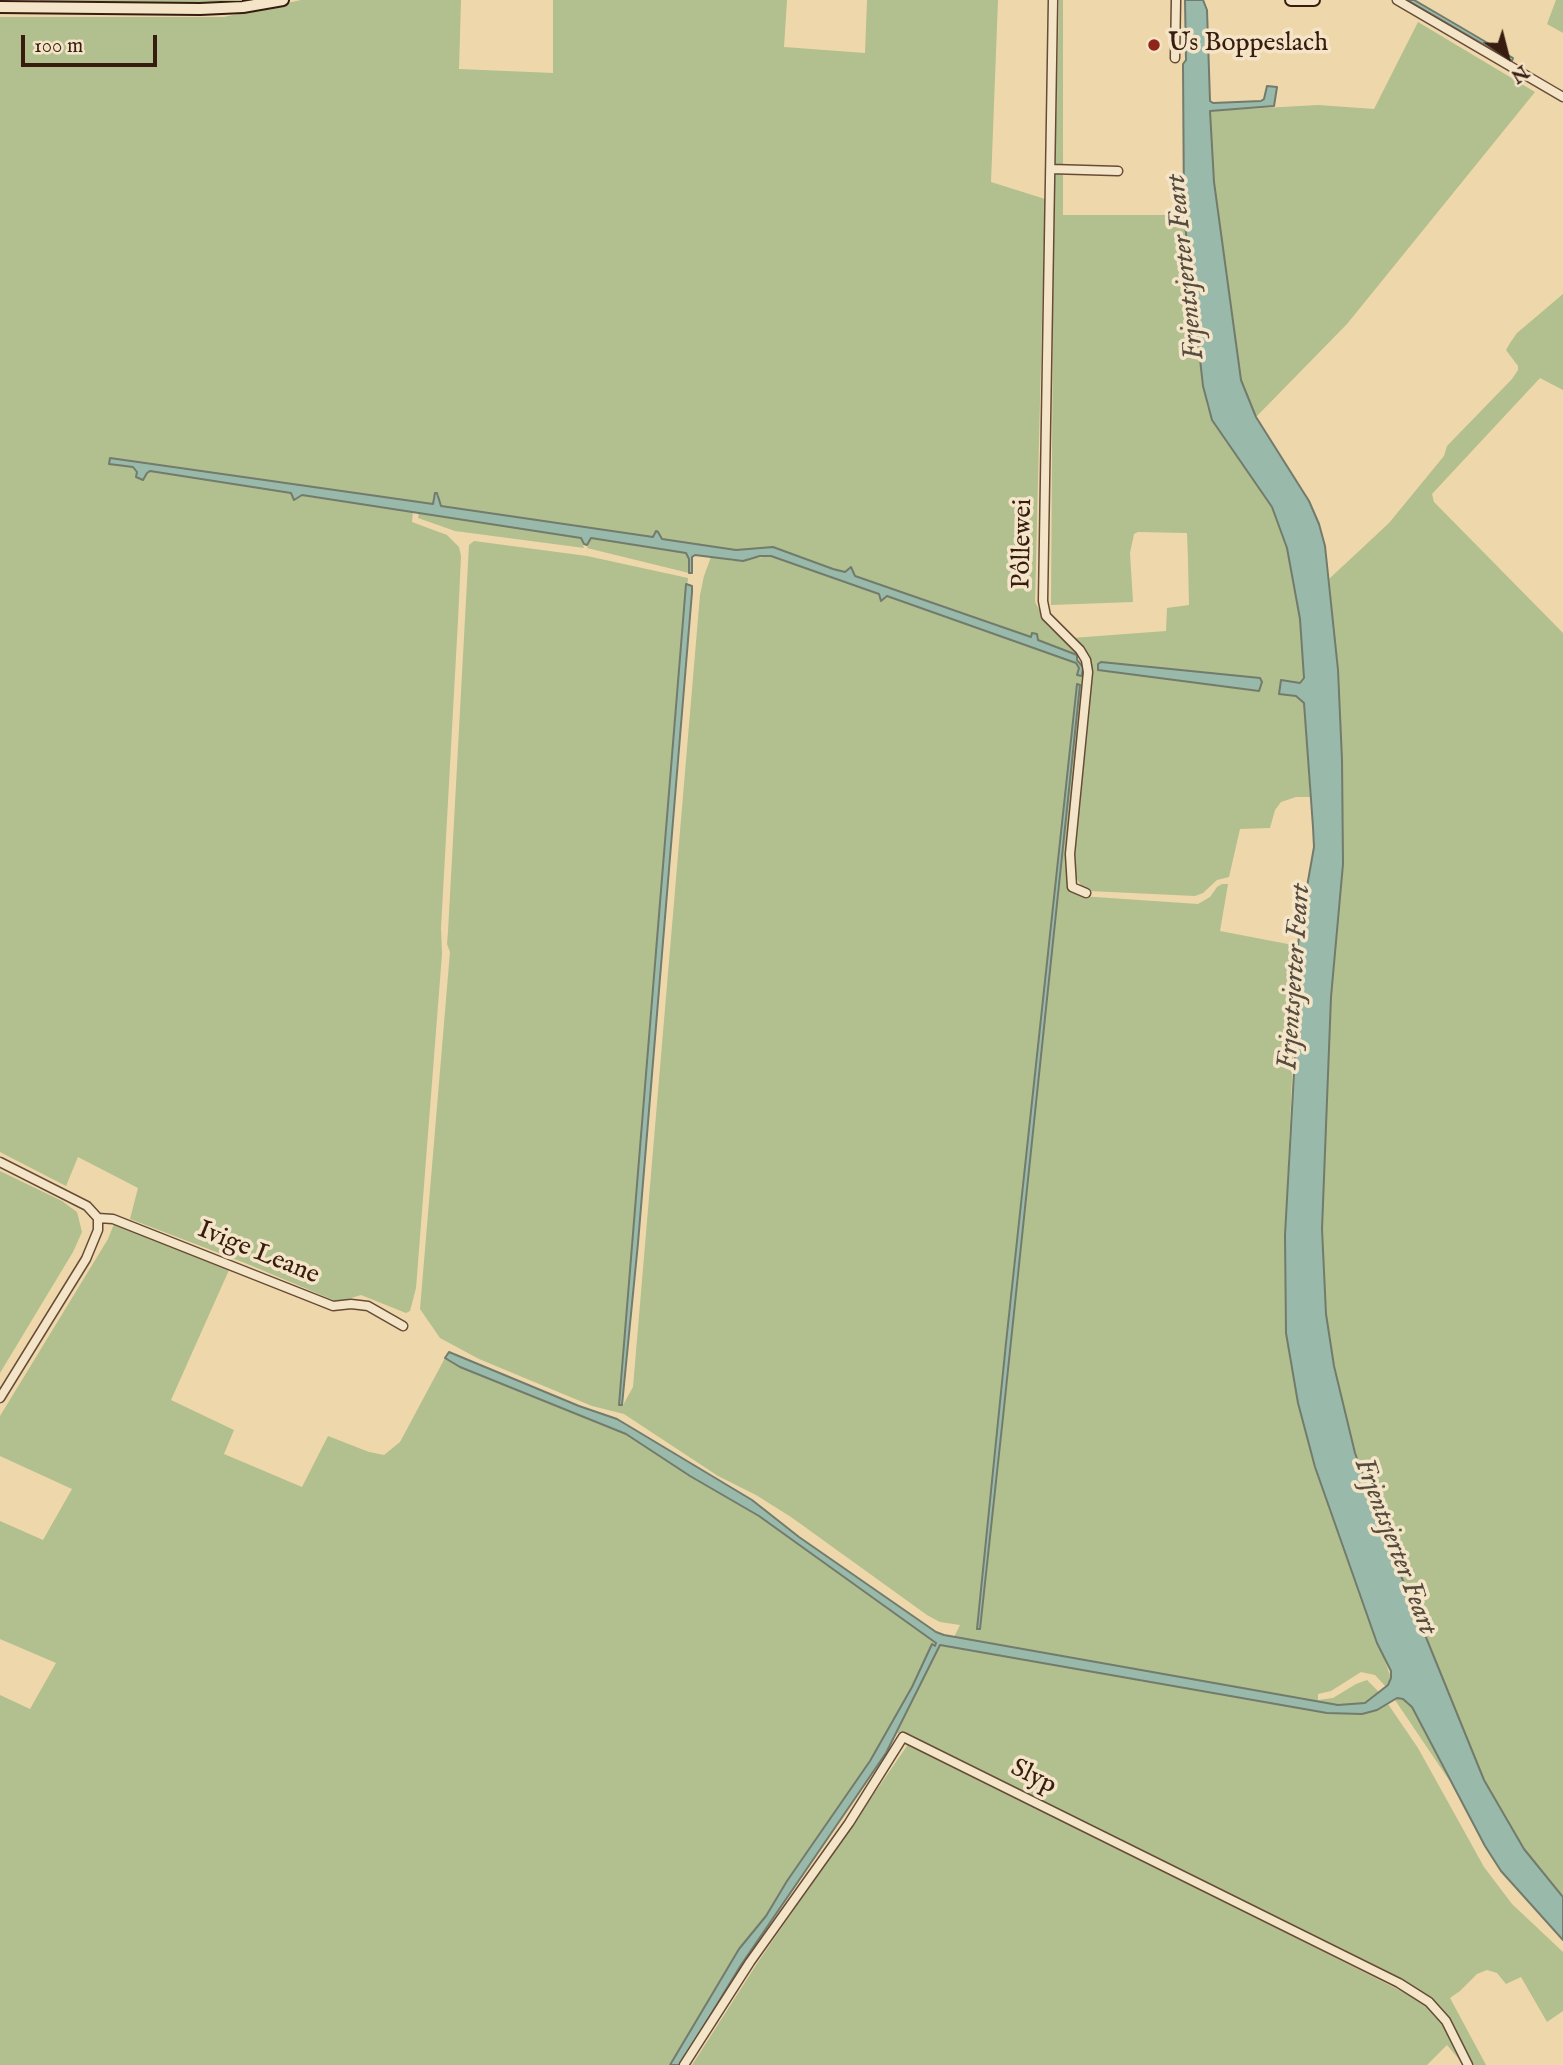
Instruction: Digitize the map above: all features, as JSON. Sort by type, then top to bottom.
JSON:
[{"type":"street","points":[[0,7],[200,9],[243,7],[283,0]]},
{"type":"street","name":"Pôllewei","points":[[1053,0],[1043,601],[1046,616],[1080,650],[1086,660],[1088,673],[1070,853],[1072,887],[1086,893]]},
{"type":"street","points":[[1175,58],[1176,0]]},
{"type":"street","points":[[1291,0],[1314,0]]},
{"type":"street","points":[[1397,0],[1563,97]]},
{"type":"street","points":[[1051,169],[1118,171]]},
{"type":"street","name":"Ivige Leane","points":[[0,1162],[88,1206],[97,1218],[113,1219],[333,1306],[368,1306],[402,1326]]},
{"type":"street","points":[[0,1398],[86,1259],[98,1230],[97,1218]]},
{"type":"street","name":"Slyp","points":[[684,2065],[750,1962],[849,1823],[903,1737],[1399,1983],[1429,2002],[1446,2021],[1468,2065]]},
{"type":"green space","points":[[40,0],[261,0],[219,4]]},
{"type":"green space","points":[[301,0],[461,0],[459,69],[553,73],[553,0],[787,0],[784,47],[865,53],[867,0],[998,0],[991,182],[1045,199],[1035,602],[1048,626],[1078,652],[1077,655],[1038,640],[1037,637],[773,547],[736,550],[662,539],[656,532],[653,537],[440,506],[439,494],[435,493],[433,504],[110,458],[110,464],[133,467],[143,479],[150,471],[291,493],[294,500],[302,495],[413,511],[412,522],[447,535],[459,547],[461,556],[441,928],[442,954],[416,1288],[410,1311],[406,1313],[361,1295],[338,1302],[130,1219],[138,1188],[78,1157],[66,1186],[0,1152],[0,17],[224,17]]},
{"type":"green space","points":[[1059,0],[1063,0],[1063,165],[1055,165]]},
{"type":"green space","points":[[1556,0],[1563,0],[1563,33],[1547,24]]},
{"type":"green space","points":[[1418,22],[1535,92],[1347,324],[1256,417],[1241,380],[1237,357],[1214,182],[1210,111],[1318,105],[1374,109]]},
{"type":"green space","points":[[1054,171],[1063,171],[1063,215],[1184,215],[1207,406],[1222,435],[1272,507],[1287,548],[1300,619],[1304,678],[1279,694],[1296,696],[1304,703],[1310,797],[1296,797],[1281,802],[1275,810],[1270,828],[1240,829],[1229,877],[1217,880],[1203,893],[1195,896],[1089,891],[1082,887],[1074,874],[1073,864],[1090,669],[1072,638],[1166,631],[1167,608],[1189,605],[1187,533],[1134,534],[1130,553],[1133,602],[1051,605]],"holes":[[[1101,662],[1260,678],[1259,691]]]},
{"type":"green space","points":[[1563,294],[1563,390],[1540,378],[1432,494],[1434,502],[1563,633],[1563,1897],[1524,1849],[1484,1780],[1382,1529],[1355,1453],[1334,1366],[1326,1315],[1322,1229],[1331,997],[1343,864],[1338,670],[1329,579],[1389,523],[1444,456],[1447,446],[1512,379],[1518,366],[1506,350],[1510,343],[1517,333]]},
{"type":"green space","points":[[419,512],[581,538],[584,548],[455,531],[418,518]]},
{"type":"green space","points":[[590,538],[686,553],[689,573],[587,548]]},
{"type":"green space","points":[[474,541],[587,556],[688,578],[619,1405],[623,1405],[633,1387],[700,595],[711,557],[734,561],[771,556],[879,594],[881,601],[887,596],[1076,663],[1082,676],[1086,672],[1069,889],[1080,896],[1198,904],[1210,897],[1217,887],[1228,884],[1220,931],[1298,946],[1285,1235],[1286,1333],[1290,1362],[1315,1467],[1391,1678],[1386,1687],[1375,1675],[1361,1672],[1331,1691],[1318,1694],[1318,1700],[1333,1698],[1367,1680],[1380,1693],[1365,1703],[1338,1705],[954,1637],[960,1625],[940,1622],[927,1615],[791,1517],[718,1476],[624,1414],[592,1406],[479,1359],[440,1338],[420,1309],[450,952],[447,944],[469,545]],"holes":[[[1078,684],[1003,1417],[978,1629],[1006,1343]]]},
{"type":"green space","points":[[0,1171],[62,1201],[77,1212],[82,1232],[73,1252],[0,1373]]},
{"type":"green space","points":[[114,1224],[229,1270],[171,1400],[234,1430],[224,1454],[302,1487],[328,1436],[384,1455],[400,1442],[445,1358],[460,1367],[626,1434],[759,1516],[936,1643],[936,1646],[932,1644],[912,1687],[870,1761],[766,1916],[739,1949],[670,2065],[0,2065],[0,1695],[30,1709],[56,1663],[0,1639],[0,1521],[43,1540],[72,1489],[0,1456],[0,1416],[108,1239]]},
{"type":"green space","points":[[940,1645],[1327,1713],[1362,1714],[1388,1704],[1418,1748],[1484,1867],[1512,1904],[1563,1952],[1563,2011],[1547,2022],[1521,1977],[1506,1984],[1497,1973],[1487,1970],[1477,1974],[1450,1998],[1486,2065],[1474,2065],[1450,2023],[1431,2000],[1416,1989],[910,1736],[897,1733]]},
{"type":"green space","points":[[1397,1698],[1408,1702],[1412,1707],[1449,1780],[1395,1700]]},
{"type":"green space","points":[[909,1743],[1427,2004],[1444,2024],[1463,2064],[1447,2045],[1427,2065],[692,2065],[758,1962]]},
{"type":"water","name":"Frjentsjerter Feart","points":[[1185,0],[1203,0],[1207,10],[1210,101],[1261,101],[1267,86],[1277,87],[1274,106],[1210,111],[1214,182],[1241,380],[1256,417],[1309,501],[1319,524],[1325,546],[1338,670],[1343,864],[1331,997],[1322,1229],[1326,1314],[1334,1366],[1355,1453],[1382,1529],[1484,1780],[1524,1849],[1563,1897],[1563,1940],[1501,1871],[1485,1846],[1412,1707],[1403,1699],[1397,1698],[1377,1710],[1362,1714],[1327,1713],[940,1645],[886,1753],[741,1965],[680,2065],[670,2065],[739,1949],[766,1916],[870,1761],[912,1687],[932,1644],[935,1646],[936,1643],[759,1516],[690,1476],[626,1434],[460,1367],[445,1358],[449,1352],[617,1419],[752,1500],[799,1537],[944,1635],[1338,1705],[1365,1703],[1388,1685],[1391,1678],[1391,1671],[1377,1643],[1315,1467],[1298,1403],[1286,1333],[1285,1235],[1295,1055],[1296,966],[1314,847],[1304,703],[1296,696],[1279,694],[1281,680],[1300,683],[1304,678],[1300,619],[1287,548],[1272,507],[1212,420],[1203,386],[1184,215]]},
{"type":"water","points":[[1407,0],[1414,0],[1513,58],[1512,61]]},
{"type":"water","points":[[110,458],[433,504],[437,493],[441,506],[653,537],[656,531],[662,539],[736,550],[773,547],[833,569],[845,572],[851,567],[855,576],[1031,637],[1032,633],[1037,634],[1038,640],[1077,655],[1077,660],[1083,667],[1082,676],[1077,675],[1079,668],[1076,663],[887,596],[881,601],[879,594],[771,556],[743,561],[695,555],[692,557],[692,573],[689,573],[686,553],[591,538],[587,545],[581,538],[302,495],[294,500],[291,493],[150,471],[143,480],[136,477],[137,472],[133,467],[109,464]]},
{"type":"water","points":[[686,584],[692,586],[692,592],[638,1243],[622,1405],[619,1405]]},
{"type":"water","points":[[1101,662],[1260,678],[1262,682],[1259,691],[1098,670],[1098,664]]},
{"type":"water","points":[[1077,684],[1080,685],[1003,1417],[980,1629],[977,1629],[1006,1343]]},
{"type":"place","name":"Us Boppeslach","points":[[1154,45]]}]
